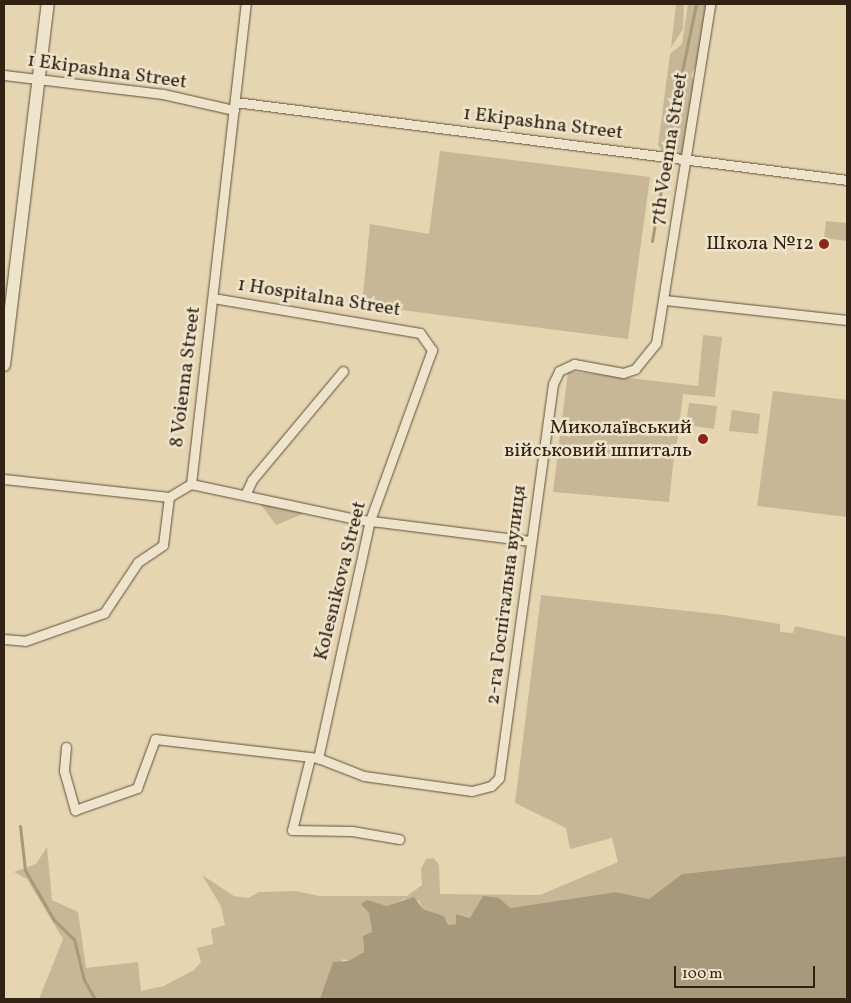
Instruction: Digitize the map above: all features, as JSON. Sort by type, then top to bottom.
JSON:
[{"type":"street","points":[[4,365],[48,4]]},
{"type":"street","name":"8 Voienna Street","points":[[191,484],[246,4]]},
{"type":"street","name":"7th Voenna Street","points":[[665,300],[710,4]]},
{"type":"street","name":"1 Ekipashna Street","points":[[4,75],[38,82],[163,94],[235,106],[847,180]]},
{"type":"street","name":"1 Hospitalna Street","points":[[213,298],[420,333]]},
{"type":"street","points":[[665,300],[847,320]]},
{"type":"street","name":"2-га Госпітальна вулиця","points":[[314,758],[364,776],[472,791],[491,786],[504,767],[530,541],[556,375],[574,364],[623,373],[635,369],[654,348],[665,300]]},
{"type":"street","name":"Kolesnikova Street","points":[[399,839],[352,831],[292,830],[314,758],[370,520],[429,364],[432,350],[420,333]]},
{"type":"street","points":[[246,493],[252,480],[343,371]]},
{"type":"street","points":[[4,479],[169,497],[191,484],[246,493],[370,520],[530,541]]},
{"type":"street","points":[[4,638],[25,641],[104,613],[138,562],[163,545],[169,497]]},
{"type":"street","points":[[66,747],[64,772],[75,810],[137,788],[155,739],[314,758]]},
{"type":"shaded area","points":[[676,4],[684,4],[683,29],[671,48]]},
{"type":"shaded area","points":[[688,4],[708,4],[701,56],[691,75],[696,86],[687,150],[681,155],[664,154],[658,145],[670,54],[682,44]]},
{"type":"shaded area","points":[[440,151],[650,177],[628,339],[362,305],[370,224],[429,234]]},
{"type":"shaded area","points":[[826,221],[847,223],[847,241],[824,238]]},
{"type":"shaded area","points":[[703,335],[722,337],[715,397],[683,394],[677,443],[671,446],[674,456],[669,502],[553,492],[568,371],[698,386]]},
{"type":"shaded area","points":[[773,391],[847,400],[847,517],[757,506]]},
{"type":"shaded area","points":[[689,403],[717,406],[714,429],[686,425]]},
{"type":"shaded area","points":[[732,410],[760,414],[758,434],[729,431]]},
{"type":"shaded area","points":[[256,498],[308,512],[276,525]]},
{"type":"shaded area","points":[[541,595],[724,615],[780,624],[780,632],[793,633],[795,626],[847,637],[847,856],[682,874],[649,899],[616,892],[510,908],[500,901],[479,905],[470,918],[457,914],[456,924],[448,925],[444,916],[423,909],[419,901],[405,899],[386,906],[367,901],[362,904],[369,913],[372,933],[363,936],[364,952],[348,961],[343,959],[320,999],[39,999],[63,939],[27,879],[14,872],[36,864],[47,847],[52,900],[78,912],[86,968],[138,962],[141,991],[164,986],[194,970],[201,962],[197,948],[213,944],[211,929],[225,925],[221,906],[202,875],[234,896],[248,898],[259,892],[296,891],[319,896],[407,896],[422,885],[421,869],[426,859],[434,858],[439,865],[440,894],[540,895],[618,862],[612,838],[570,849],[566,828],[515,803]]},
{"type":"shaded area","points":[[847,856],[847,999],[320,999],[333,962],[348,961],[364,952],[363,936],[372,932],[369,913],[361,904],[367,900],[386,906],[414,897],[423,909],[444,916],[448,925],[456,924],[456,914],[470,918],[483,896],[499,898],[510,908],[616,892],[649,899],[682,874]]},
{"type":"waterway","points":[[668,152],[677,138],[676,100],[696,4]]},
{"type":"waterway","points":[[652,241],[666,161]]},
{"type":"waterway","points":[[20,826],[25,870],[54,920],[74,939],[84,980],[95,999]]},
{"type":"place","name":"Школа №12","points":[[824,244]]},
{"type":"place","name":"Миколаївський військовий шпиталь","points":[[703,439]]}]
